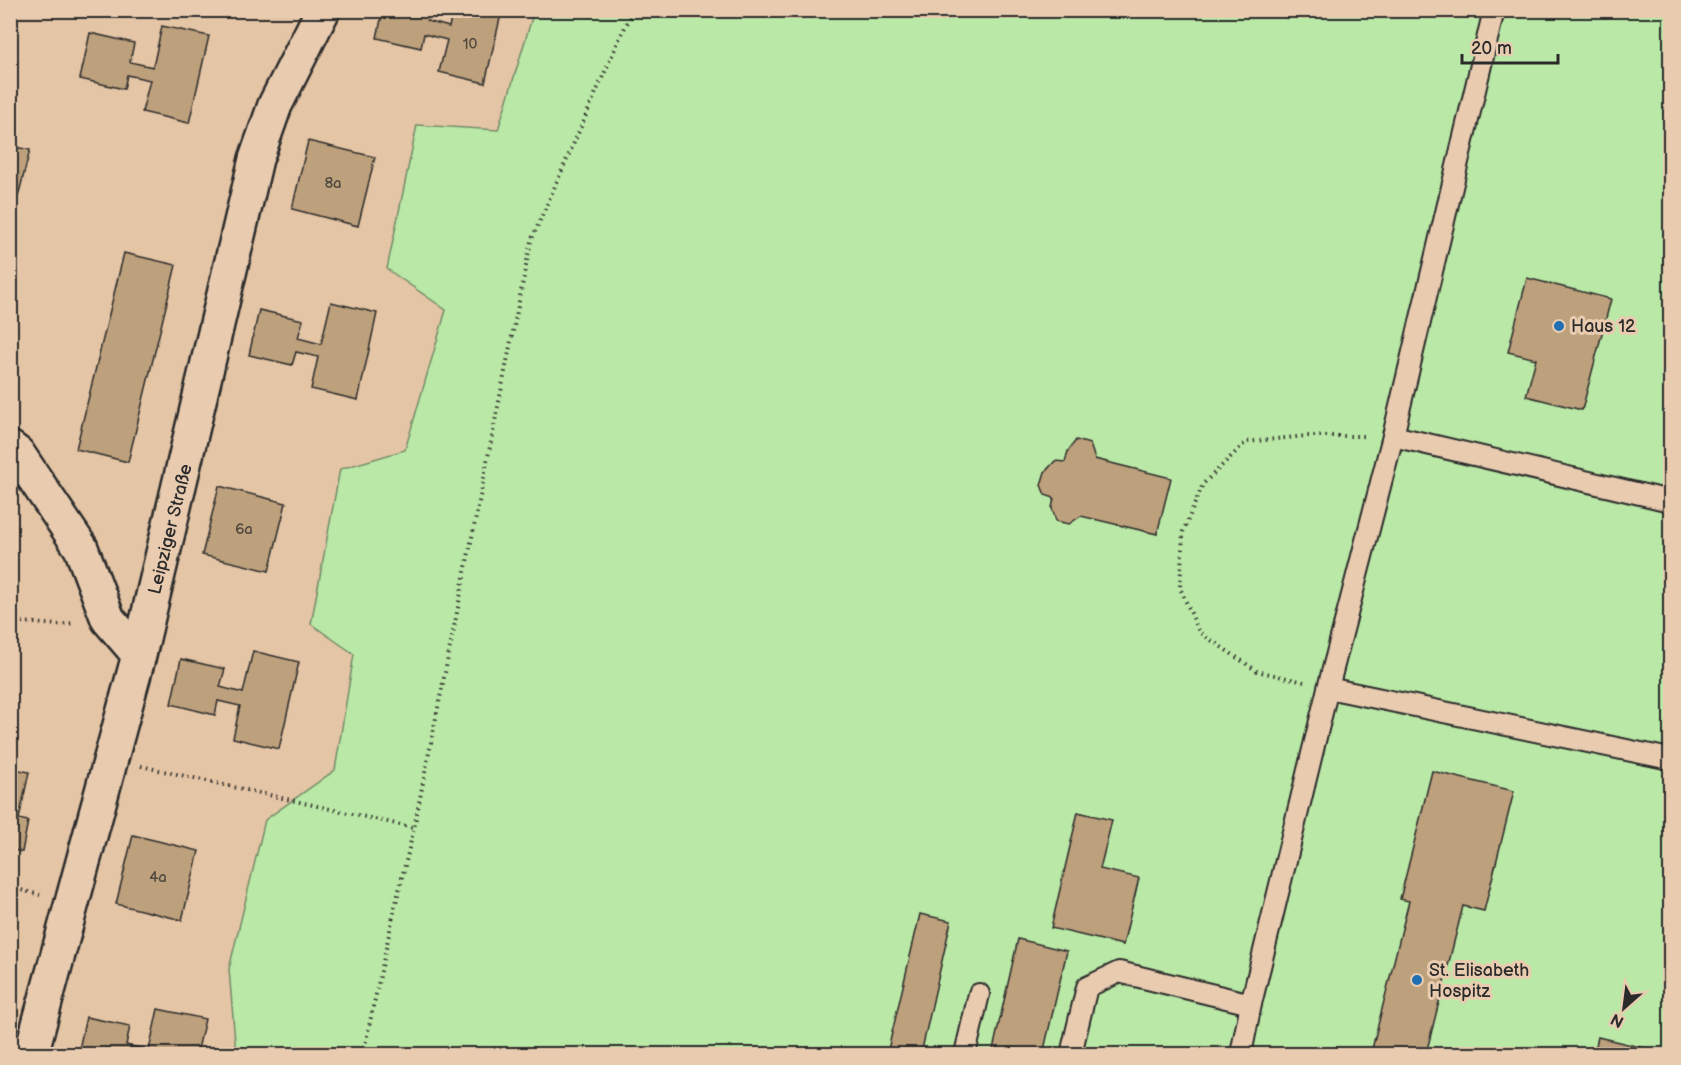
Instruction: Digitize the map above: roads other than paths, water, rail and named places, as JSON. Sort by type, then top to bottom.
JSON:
[{"type":"street","name":"Leipziger Straße","points":[[32,1054],[139,655],[256,159],[275,105],[319,13]]},
{"type":"street","points":[[10,448],[18,454],[81,548],[108,619],[139,655]]},
{"type":"lane","points":[[1241,1054],[1251,1004],[1328,688],[1393,436],[1494,10]]},
{"type":"lane","points":[[1393,436],[1671,501]]},
{"type":"lane","points":[[1328,688],[1671,759]]},
{"type":"lane","points":[[1071,1054],[1087,987],[1119,972],[1251,1004]]},
{"type":"lane","points":[[965,1054],[979,994]]},
{"type":"place","name":"Haus 12","points":[[1559,326]]},
{"type":"place","name":"St. Elisabeth Hospitz","points":[[1417,980]]}]
